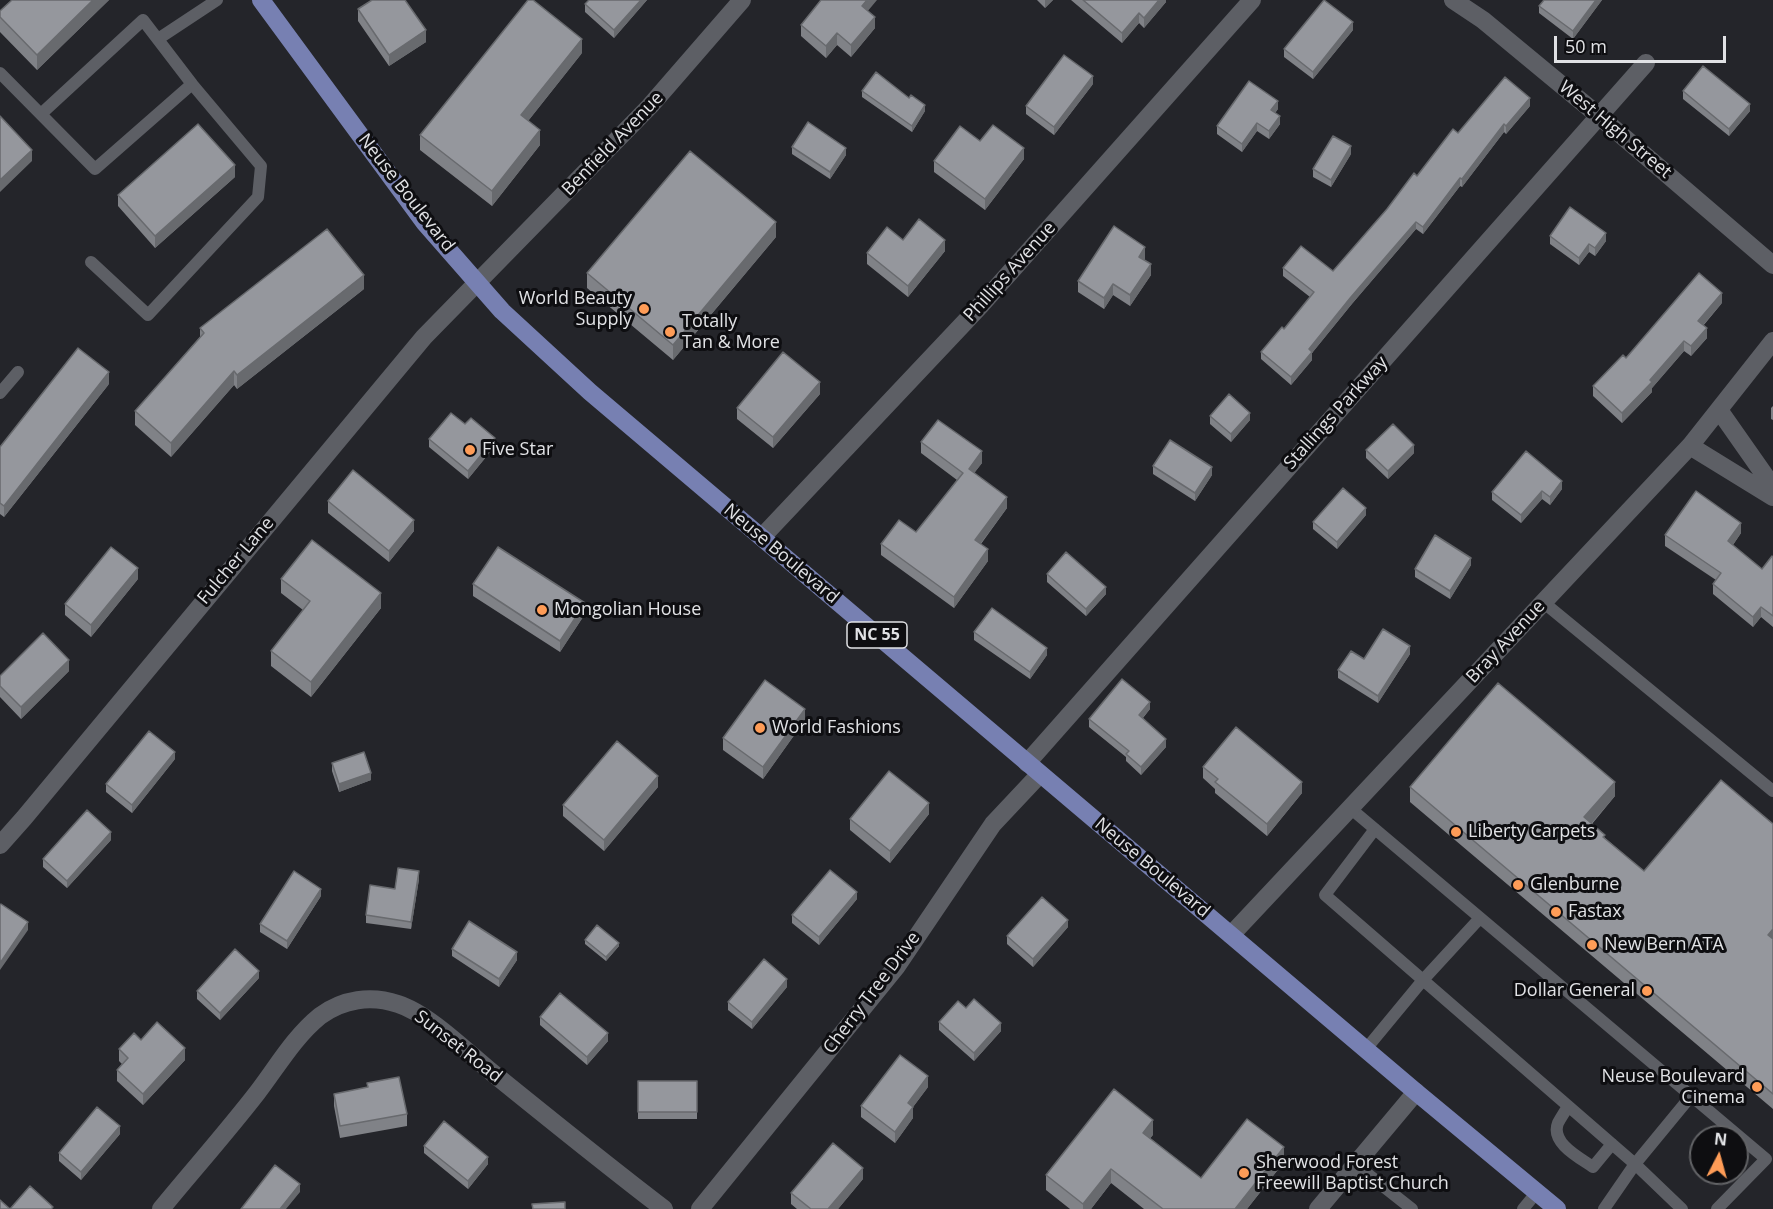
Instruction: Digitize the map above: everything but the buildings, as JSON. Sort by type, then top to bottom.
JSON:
[{"type":"main road","name":"Neuse Boulevard","points":[[261,0],[424,222],[502,311],[590,392],[1557,1209]]},
{"type":"street","name":"Benfield Avenue","points":[[478,283],[650,106],[742,0]]},
{"type":"street","name":"Phillips Avenue","points":[[762,537],[981,305],[1252,0]]},
{"type":"street","name":"West High Street","points":[[1453,0],[1483,20],[1599,116],[1773,265]]},
{"type":"street","name":"Stallings Parkway","points":[[1033,768],[1646,63]]},
{"type":"street","name":"Fulcher Lane","points":[[0,845],[424,337],[478,283]]},
{"type":"street","name":"Bray Avenue","points":[[1231,935],[1690,446],[1773,341]]},
{"type":"street","points":[[1719,410],[1773,487]]},
{"type":"street","points":[[1690,446],[1773,497]]},
{"type":"street","name":"Cherry Tree Drive","points":[[700,1209],[897,966],[1033,768]]},
{"type":"street","name":"Sunset Road","points":[[161,1209],[236,1120],[296,1039],[320,1017],[334,1008],[365,999],[400,1004],[436,1027],[602,1162],[664,1209]]},
{"type":"street","points":[[1318,1209],[1416,1092]]},
{"type":"lane","points":[[158,39],[217,0]]},
{"type":"lane","points":[[41,114],[143,20],[192,84],[261,166],[258,197],[148,315],[92,262]]},
{"type":"lane","points":[[0,73],[95,169],[192,84]]},
{"type":"lane","points":[[0,393],[18,372]]},
{"type":"lane","points":[[1543,602],[1773,791]]},
{"type":"lane","points":[[1350,808],[1766,1159],[1717,1209]]},
{"type":"lane","points":[[1375,829],[1325,894],[1635,1164],[1682,1209]]},
{"type":"lane","points":[[1366,1049],[1480,918]]},
{"type":"lane","points":[[1604,1209],[1635,1164],[1691,1096]]},
{"type":"lane","points":[[1568,1106],[1557,1125],[1557,1135],[1568,1149],[1593,1167],[1612,1144]]},
{"type":"lane","points":[[1355,1164],[1412,1209]]},
{"type":"lane","points":[[1523,1209],[1537,1192]]},
{"type":"place","name":"World Beauty Supply","points":[[644,309]]},
{"type":"place","name":"Totally Tan & More","points":[[670,332]]},
{"type":"place","name":"Five Star","points":[[470,450]]},
{"type":"place","name":"Mongolian House","points":[[542,610]]},
{"type":"place","name":"World Fashions","points":[[760,728]]},
{"type":"place","name":"Liberty Carpets","points":[[1456,832]]},
{"type":"place","name":"Glenburne","points":[[1518,885]]},
{"type":"place","name":"Fastax","points":[[1556,912]]},
{"type":"place","name":"New Bern ATA","points":[[1592,945]]},
{"type":"place","name":"Dollar General","points":[[1647,991]]},
{"type":"place","name":"Neuse Boulevard Cinema","points":[[1757,1087]]},
{"type":"place","name":"Sherwood Forest Freewill Baptist Church","points":[[1244,1173]]}]
